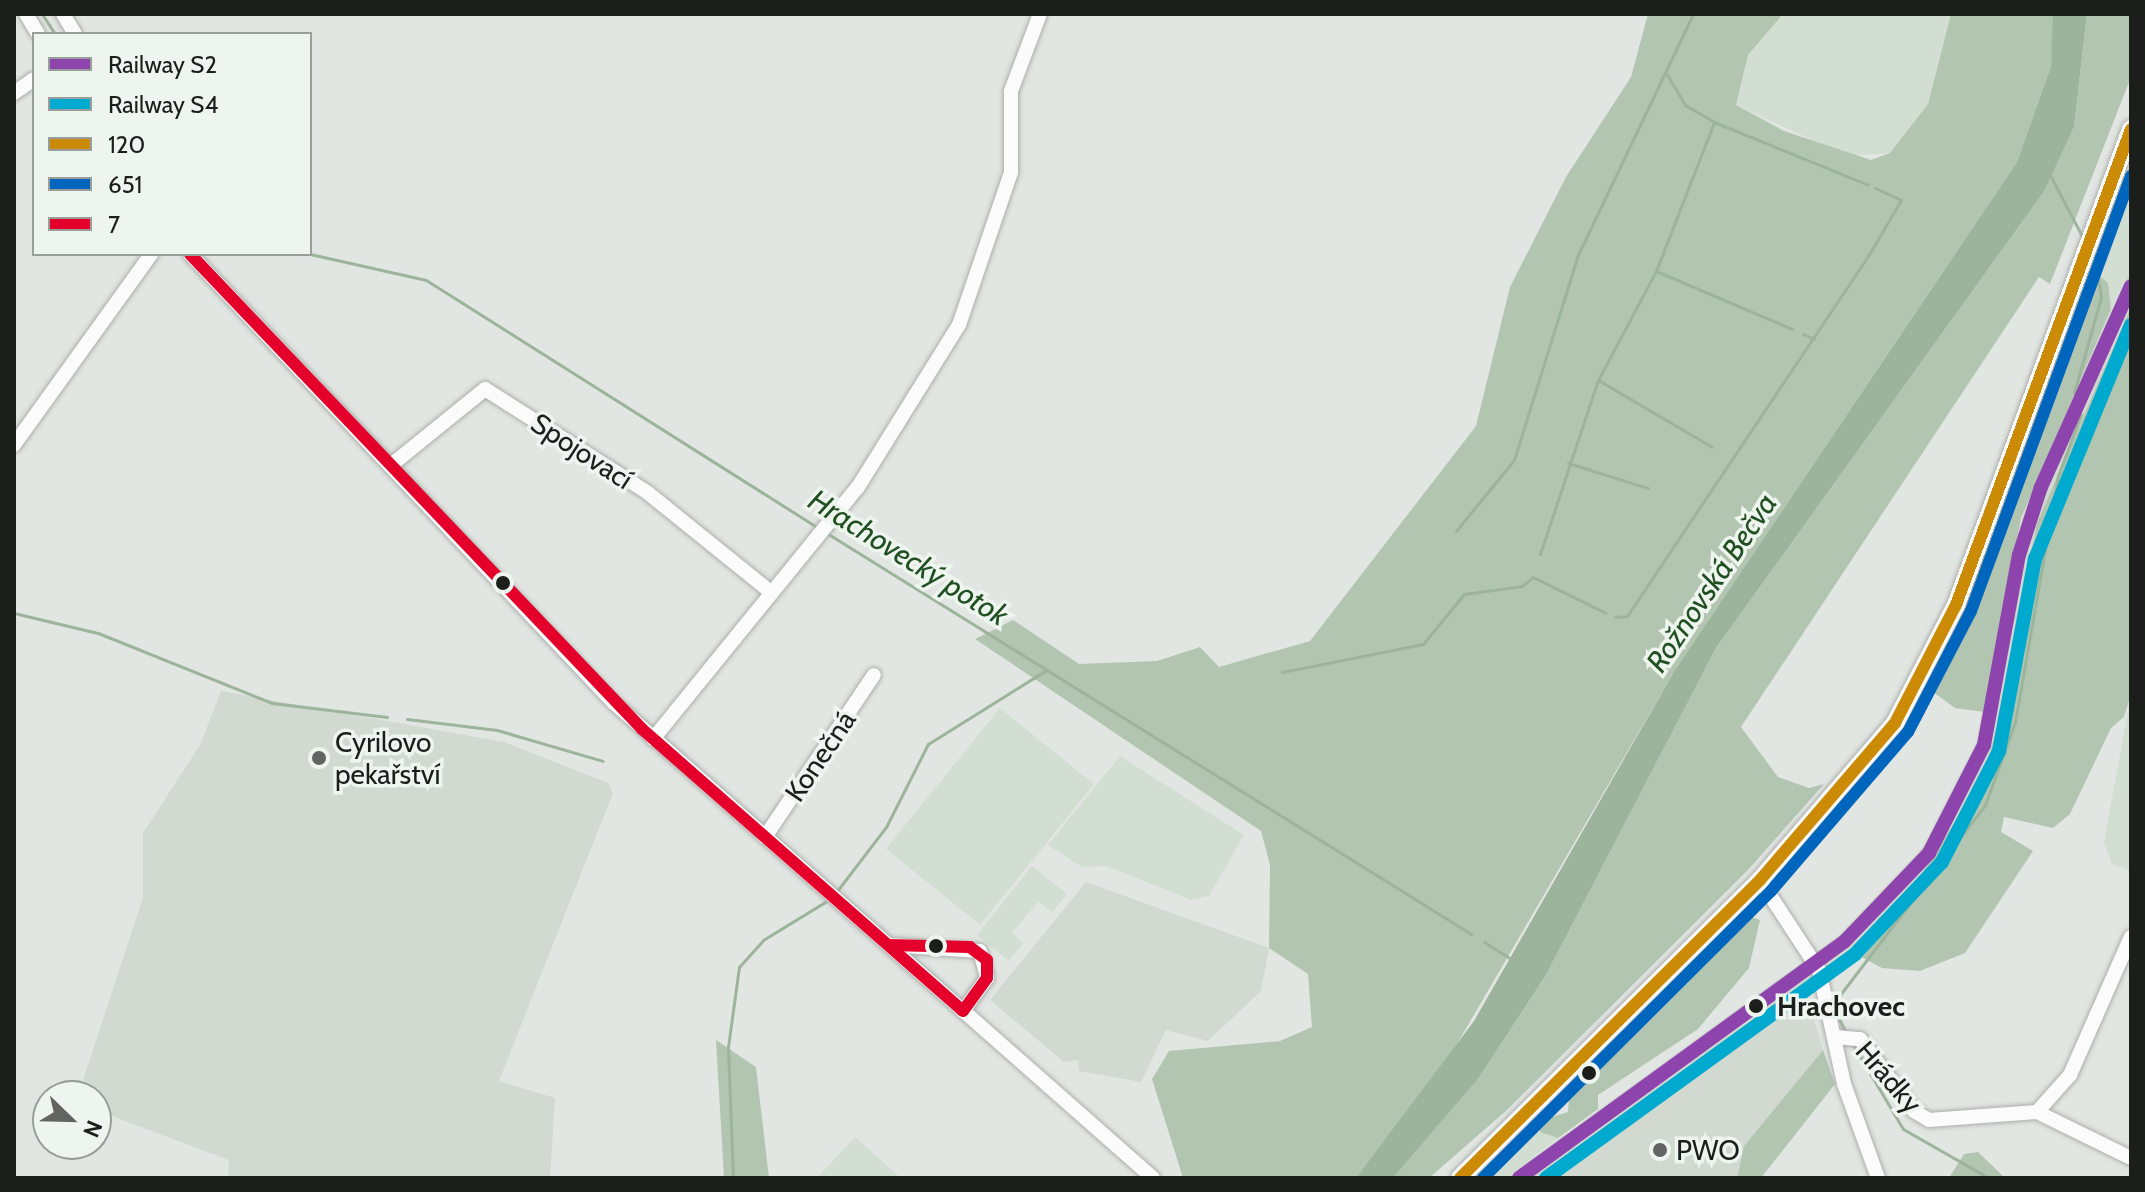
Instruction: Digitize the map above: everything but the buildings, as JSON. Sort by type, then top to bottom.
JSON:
[{"type":"main road","points":[[1460,1178],[1760,880],[1880,745],[1934,657],[2131,129]]},
{"type":"street","points":[[26,14],[37,32]]},
{"type":"street","points":[[63,14],[74,32]]},
{"type":"street","points":[[653,739],[829,525],[959,325],[1011,172],[1011,91],[1040,14]]},
{"type":"street","points":[[14,93],[32,80]]},
{"type":"street","points":[[14,445],[150,256]]},
{"type":"street","points":[[192,256],[653,739],[1153,1178]]},
{"type":"street","name":"Spojovací","points":[[390,466],[485,389],[648,493],[772,593]]},
{"type":"street","name":"Konečná","points":[[765,837],[874,675]]},
{"type":"street","name":"Hrádky","points":[[1760,880],[1810,950],[1844,1035],[1878,1178]]},
{"type":"street","points":[[2131,937],[2070,1075],[2037,1112],[2131,1158]]},
{"type":"street","points":[[889,945],[980,951],[987,978],[963,1011]]},
{"type":"street","name":"Hrádky","points":[[1844,1035],[1929,1120],[2037,1112]]},
{"type":"shaded area","points":[[1648,14],[1783,14],[1748,55],[1736,105],[1784,131],[1871,160],[1890,153],[1928,104],[1951,14],[2053,14],[2051,66],[2017,162],[1675,670],[1447,1061],[1356,1178],[1183,1178],[1152,1079],[1169,1051],[1280,1041],[1312,1027],[1308,974],[1269,948],[1270,865],[1261,831],[975,639],[1013,620],[1079,664],[1157,661],[1200,647],[1219,667],[1310,641],[1476,426],[1510,287],[1566,177],[1631,77]]},
{"type":"shaded area","points":[[1783,14],[1951,14],[1928,104],[1890,153],[1847,156],[1736,105],[1748,55]]},
{"type":"shaded area","points":[[2053,14],[2087,14],[2074,127],[2045,190],[1716,648],[1546,975],[1478,1079],[1393,1178],[1356,1178],[1474,1021],[1675,670],[2017,162],[2051,66]]},
{"type":"shaded area","points":[[2087,14],[2131,14],[2131,77],[2050,284],[2039,277],[1741,727],[1778,777],[1809,788],[1824,784],[1748,870],[1507,1110],[1429,1178],[1393,1178],[1478,1079],[1546,975],[1716,648],[2045,190],[2074,127]]},
{"type":"shaded area","points":[[2131,165],[2131,266],[2111,309],[2108,283],[2091,269]]},
{"type":"shaded area","points":[[2131,266],[2131,307],[2037,523],[2001,716],[1982,778],[1912,890],[1852,952],[1775,1012],[1806,993],[1823,1050],[1744,1146],[1737,1178],[1505,1178],[1839,935],[1922,848],[1976,742],[2011,553],[2033,484]]},
{"type":"shaded area","points":[[2091,269],[2108,283],[2111,309],[2021,518],[1984,712],[1955,708],[1933,692],[2084,272]]},
{"type":"shaded area","points":[[2131,307],[2131,694],[2124,717],[2111,728],[2070,814],[2053,828],[2004,817],[2001,832],[2033,851],[1965,953],[1920,971],[1882,968],[1852,952],[1912,890],[1982,778],[2001,716],[2037,523]]},
{"type":"shaded area","points":[[221,691],[504,742],[608,783],[613,793],[499,1081],[555,1098],[550,1178],[228,1178],[229,1160],[112,1116],[112,1080],[83,1080],[143,897],[143,833],[200,745]]},
{"type":"shaded area","points":[[2131,694],[2131,871],[2112,864],[2104,842]]},
{"type":"shaded area","points":[[1000,708],[1094,784],[980,925],[886,849]]},
{"type":"shaded area","points":[[1120,756],[1244,835],[1209,896],[1191,900],[1106,866],[1082,867],[1048,845]]},
{"type":"shaded area","points":[[1032,866],[1067,894],[1052,912],[1038,902],[1012,933],[1023,943],[1009,961],[977,935]]},
{"type":"shaded area","points":[[1086,882],[1269,948],[1261,991],[1208,1041],[1166,1030],[1141,1082],[1079,1071],[1078,1060],[1064,1062],[990,1000]]},
{"type":"shaded area","points":[[1749,916],[1760,920],[1749,968],[1698,1029],[1598,1095],[1598,1109],[1558,1138],[1540,1132],[1536,1122],[1568,1112],[1569,1097],[1616,1040]]},
{"type":"shaded area","points":[[716,1040],[756,1067],[769,1178],[724,1178]]},
{"type":"shaded area","points":[[1823,1050],[1835,1084],[1761,1178],[1737,1178],[1744,1146]]},
{"type":"shaded area","points":[[1540,1132],[1558,1138],[1505,1178],[1483,1178],[1526,1135]]},
{"type":"shaded area","points":[[855,1137],[901,1178],[817,1178]]},
{"type":"shaded area","points":[[1978,1152],[2005,1178],[1949,1178],[1964,1154]]},
{"type":"waterway","name":"Hrachovecký potok","points":[[42,14],[54,32]]},
{"type":"waterway","points":[[1456,531],[1514,460],[1578,255],[1693,14]]},
{"type":"waterway","points":[[1666,73],[1685,105],[1714,122],[1868,185]]},
{"type":"waterway","points":[[1540,554],[1598,380],[1656,271],[1714,122]]},
{"type":"waterway","points":[[2051,177],[2083,238]]},
{"type":"waterway","points":[[1615,617],[1627,616],[1868,256],[1901,200],[1875,188]]},
{"type":"waterway","name":"Hrachovecký potok","points":[[312,254],[426,280],[819,528]]},
{"type":"waterway","points":[[2074,393],[2101,297],[2094,254]]},
{"type":"waterway","points":[[1656,271],[1792,329]]},
{"type":"waterway","points":[[1803,334],[1814,339]]},
{"type":"waterway","points":[[1598,380],[1712,447]]},
{"type":"waterway","points":[[1833,1004],[1985,805],[2015,722],[2058,476],[2081,414]]},
{"type":"waterway","points":[[1568,463],[1648,488]]},
{"type":"waterway","name":"Hrachovecký potok","points":[[825,532],[1471,934]]},
{"type":"waterway","points":[[1282,672],[1423,644],[1464,594],[1522,586],[1533,577],[1606,613]]},
{"type":"waterway","points":[[14,613],[98,633],[272,703],[387,717]]},
{"type":"waterway","points":[[837,891],[886,827],[928,744],[1045,671]]},
{"type":"waterway","points":[[407,719],[497,730],[603,761]]},
{"type":"waterway","points":[[733,1178],[728,1047],[739,967],[763,940],[825,902]]},
{"type":"waterway","name":"Hrachovecký potok","points":[[1484,942],[1511,959]]},
{"type":"waterway","points":[[1835,1011],[1846,1033]]},
{"type":"waterway","points":[[1852,1043],[1903,1129],[1989,1178]]},
{"type":"rail line","name":"S2","points":[[1519,1178],[1844,942],[1929,853],[1984,745],[2019,555],[2041,487],[2131,286]]},
{"type":"rail line","name":"S4","points":[[1546,1178],[1855,954],[1942,862],[1999,751],[2035,559],[2131,325]]},
{"type":"transit line","name":"120","points":[[1460,1178],[1760,880],[1895,723],[1956,605],[2131,129]]},
{"type":"transit line","name":"651","points":[[1483,1178],[1771,891],[1908,732],[1971,611],[2131,175]]},
{"type":"transit line","name":"7","points":[[192,256],[642,729],[963,1011],[987,978],[987,960],[970,947],[889,945]]},
{"type":"place","name":"Cyrilovo pekařství","points":[[319,758]]},
{"type":"place","name":"Hrachovec","points":[[1756,1006]]},
{"type":"place","name":"PWO","points":[[1660,1150]]},
{"type":"water label","name":"Rožnovská Bečva","points":[[1712,583]]}]
